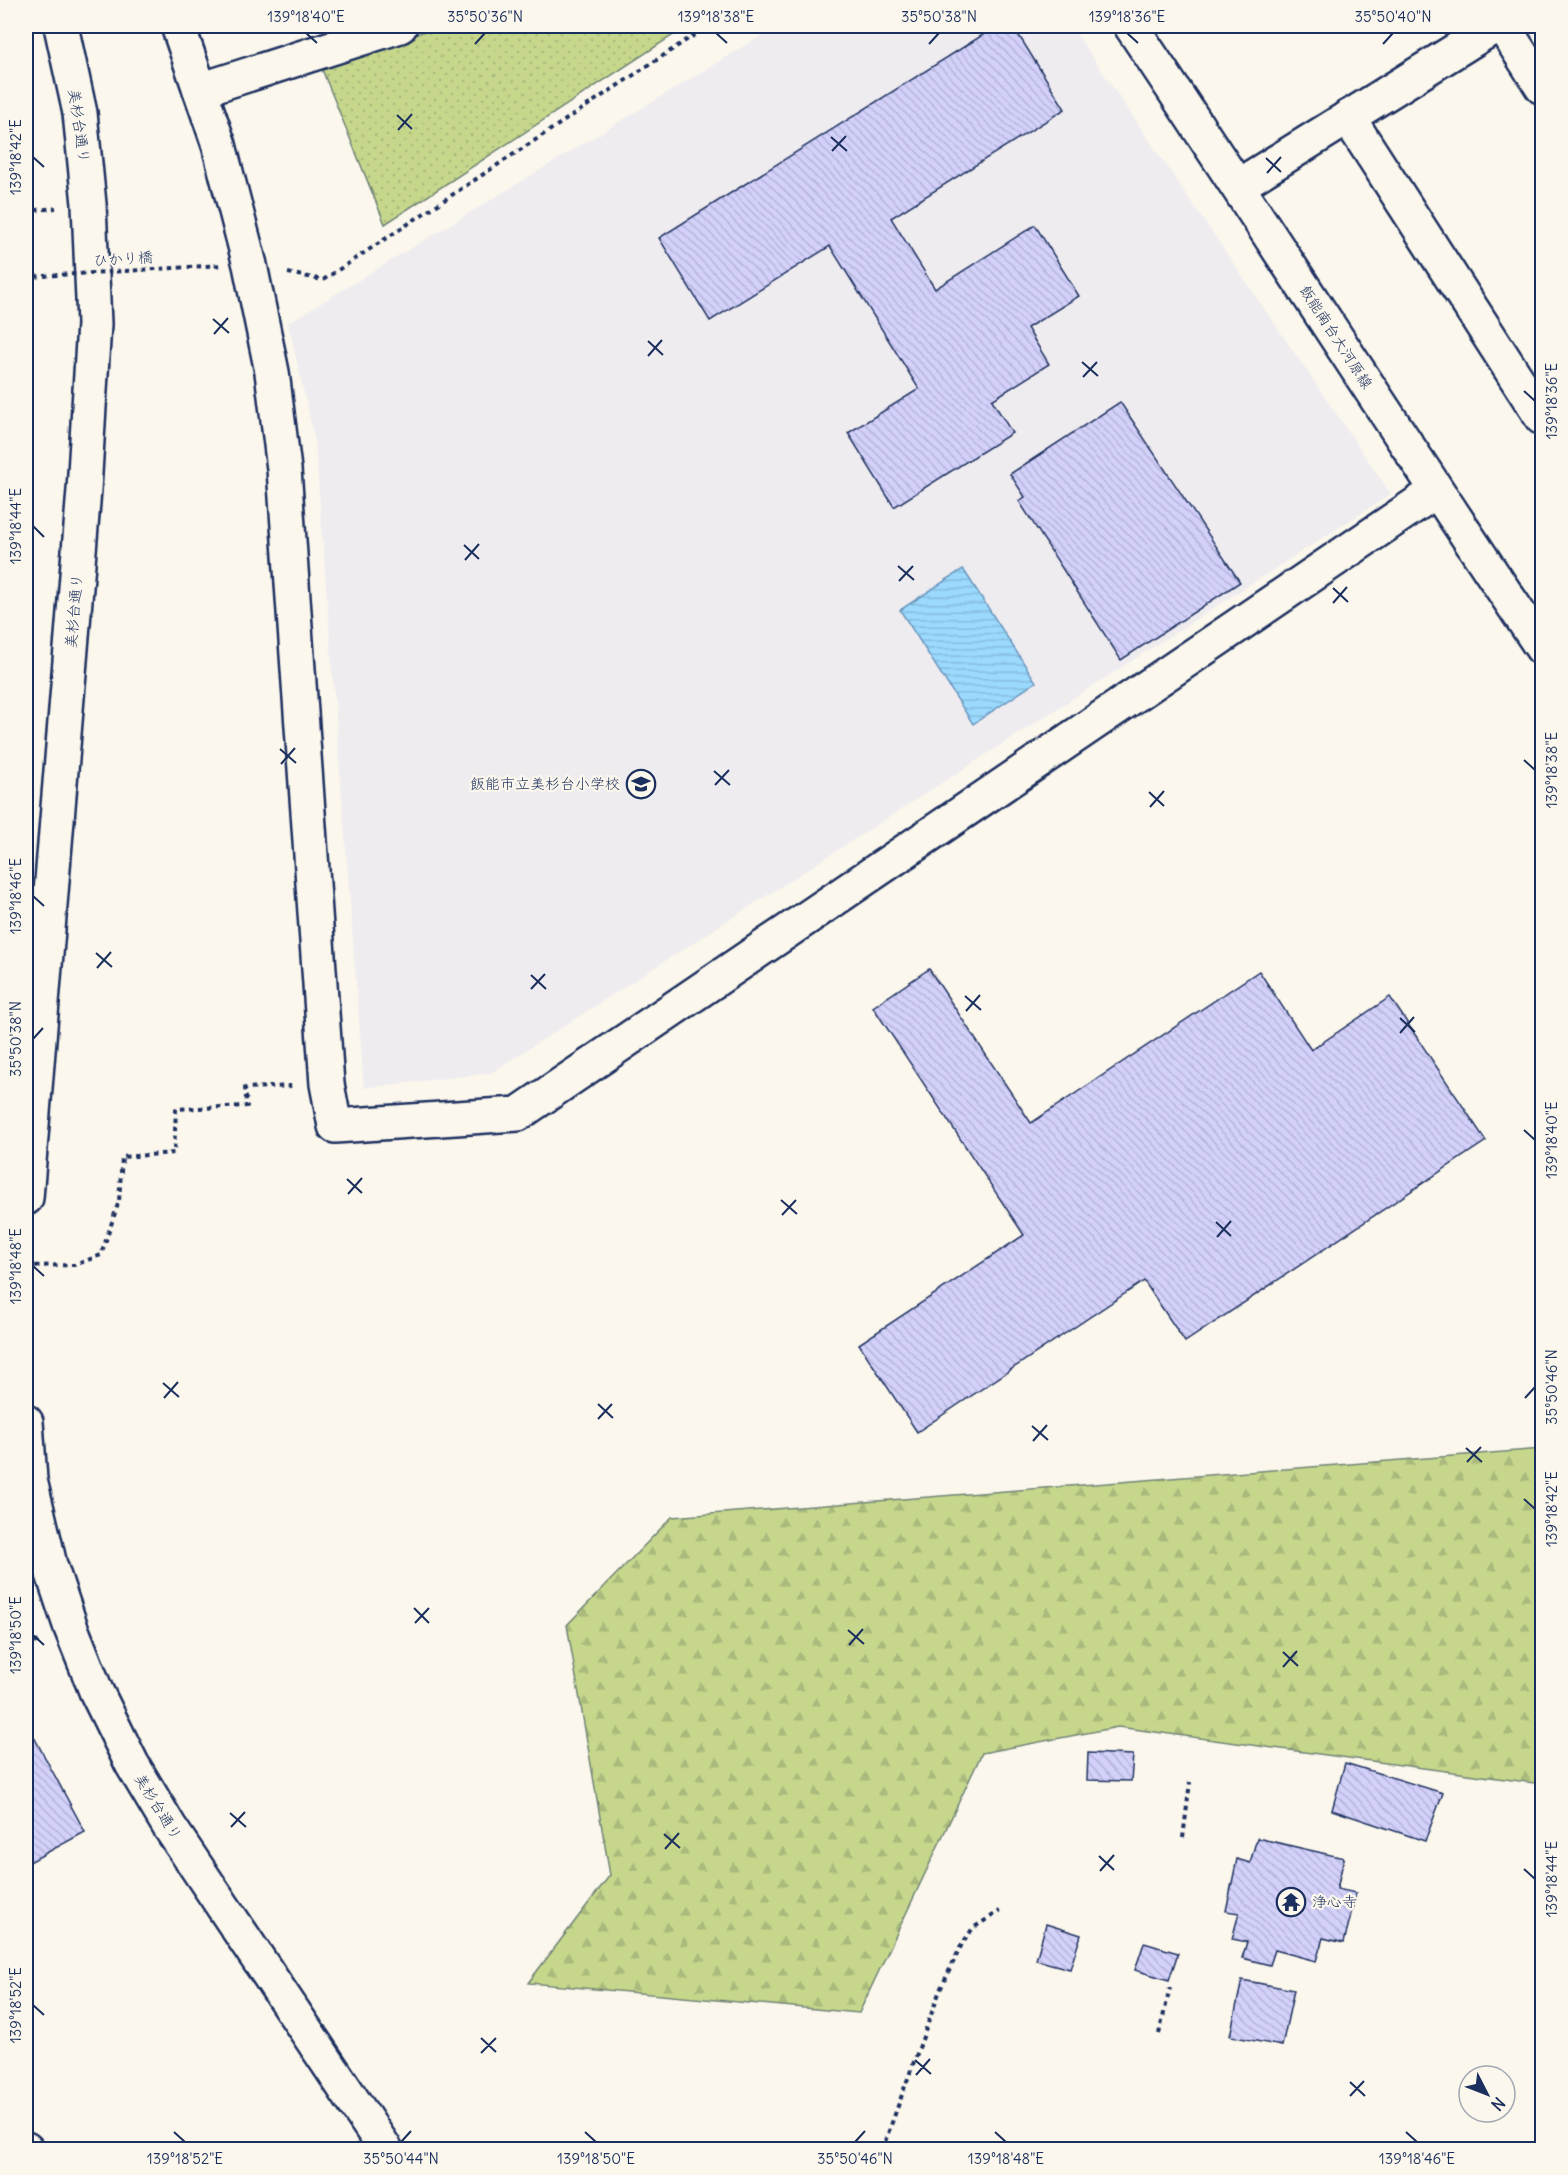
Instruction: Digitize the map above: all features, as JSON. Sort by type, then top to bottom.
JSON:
[{"type":"street","name":"美杉台通り","points":[[26,1198],[83,502],[94,324],[89,204],[80,113],[61,26]]},
{"type":"street","points":[[178,26],[219,145],[236,265],[272,372],[284,469],[327,1084],[335,1126],[518,1114],[1436,491]]},
{"type":"street","points":[[200,90],[400,26]]},
{"type":"street","name":"飯能南台大河原線","points":[[1131,26],[1436,491],[1542,648]]},
{"type":"street","points":[[1238,186],[1495,26]]},
{"type":"street","points":[[1503,26],[1542,87]]},
{"type":"street","points":[[1348,117],[1542,418]]},
{"type":"street","name":"美杉台通り","points":[[26,1422],[30,1480],[50,1565],[71,1628],[96,1691],[127,1754],[169,1826],[386,2150]]},
{"type":"path","name":"ひかり橋","points":[[26,277],[236,265],[323,280],[708,26]]},
{"type":"path","points":[[26,1266],[75,1265],[101,1255],[119,1201],[122,1157],[174,1153],[176,1109],[247,1106],[245,1088],[327,1084]]},
{"type":"path","points":[[1183,1838],[1190,1782]]},
{"type":"path","points":[[882,2150],[940,1990],[961,1946],[973,1928],[1000,1911]]},
{"type":"path","points":[[1159,2034],[1170,1988]]},
{"type":"shaded area","name":"飯能市立美杉台小学校","points":[[777,26],[1071,26],[1391,494],[491,1073],[364,1088],[315,441],[288,323]]},
{"type":"green space","points":[[440,26],[687,26],[385,224],[321,67]]},
{"type":"green space","points":[[1542,1449],[1542,1784],[1118,1727],[982,1753],[859,2013],[528,1983],[610,1875],[567,1625],[672,1517]]},
{"type":"water","points":[[963,569],[1036,682],[973,724],[900,610]]},
{"type":"building","points":[[997,26],[1013,26],[1065,109],[891,218],[935,289],[1035,225],[1079,296],[1027,328],[1049,364],[992,400],[1012,433],[894,507],[848,433],[919,389],[830,246],[710,321],[659,238]]},
{"type":"building","points":[[1120,402],[1240,582],[1121,660],[1019,501],[1025,497],[1010,474]]},
{"type":"building","points":[[929,969],[1031,1123],[1259,971],[1311,1050],[1390,997],[1486,1141],[1185,1342],[1144,1281],[917,1432],[859,1344],[1024,1235],[873,1007]]},
{"type":"building","points":[[26,1722],[85,1832],[26,1864]]},
{"type":"building","points":[[1088,1753],[1133,1755],[1131,1781],[1087,1780]]},
{"type":"building","points":[[1345,1763],[1443,1793],[1425,1841],[1332,1810]]},
{"type":"building","name":"浄心寺","points":[[1257,1838],[1344,1858],[1337,1889],[1356,1893],[1344,1943],[1323,1938],[1316,1961],[1275,1950],[1270,1965],[1242,1958],[1247,1942],[1232,1939],[1239,1913],[1226,1911],[1237,1859],[1250,1863]]},
{"type":"building","points":[[1046,1924],[1081,1935],[1070,1969],[1036,1960]]},
{"type":"building","points":[[1144,1943],[1178,1953],[1169,1980],[1135,1970]]},
{"type":"building","points":[[1242,1980],[1294,1990],[1282,2046],[1230,2036]]},
{"type":"place","name":"飯能市立美杉台小学校","points":[[641,784]]},
{"type":"place","name":"浄心寺","points":[[1291,1902]]}]
